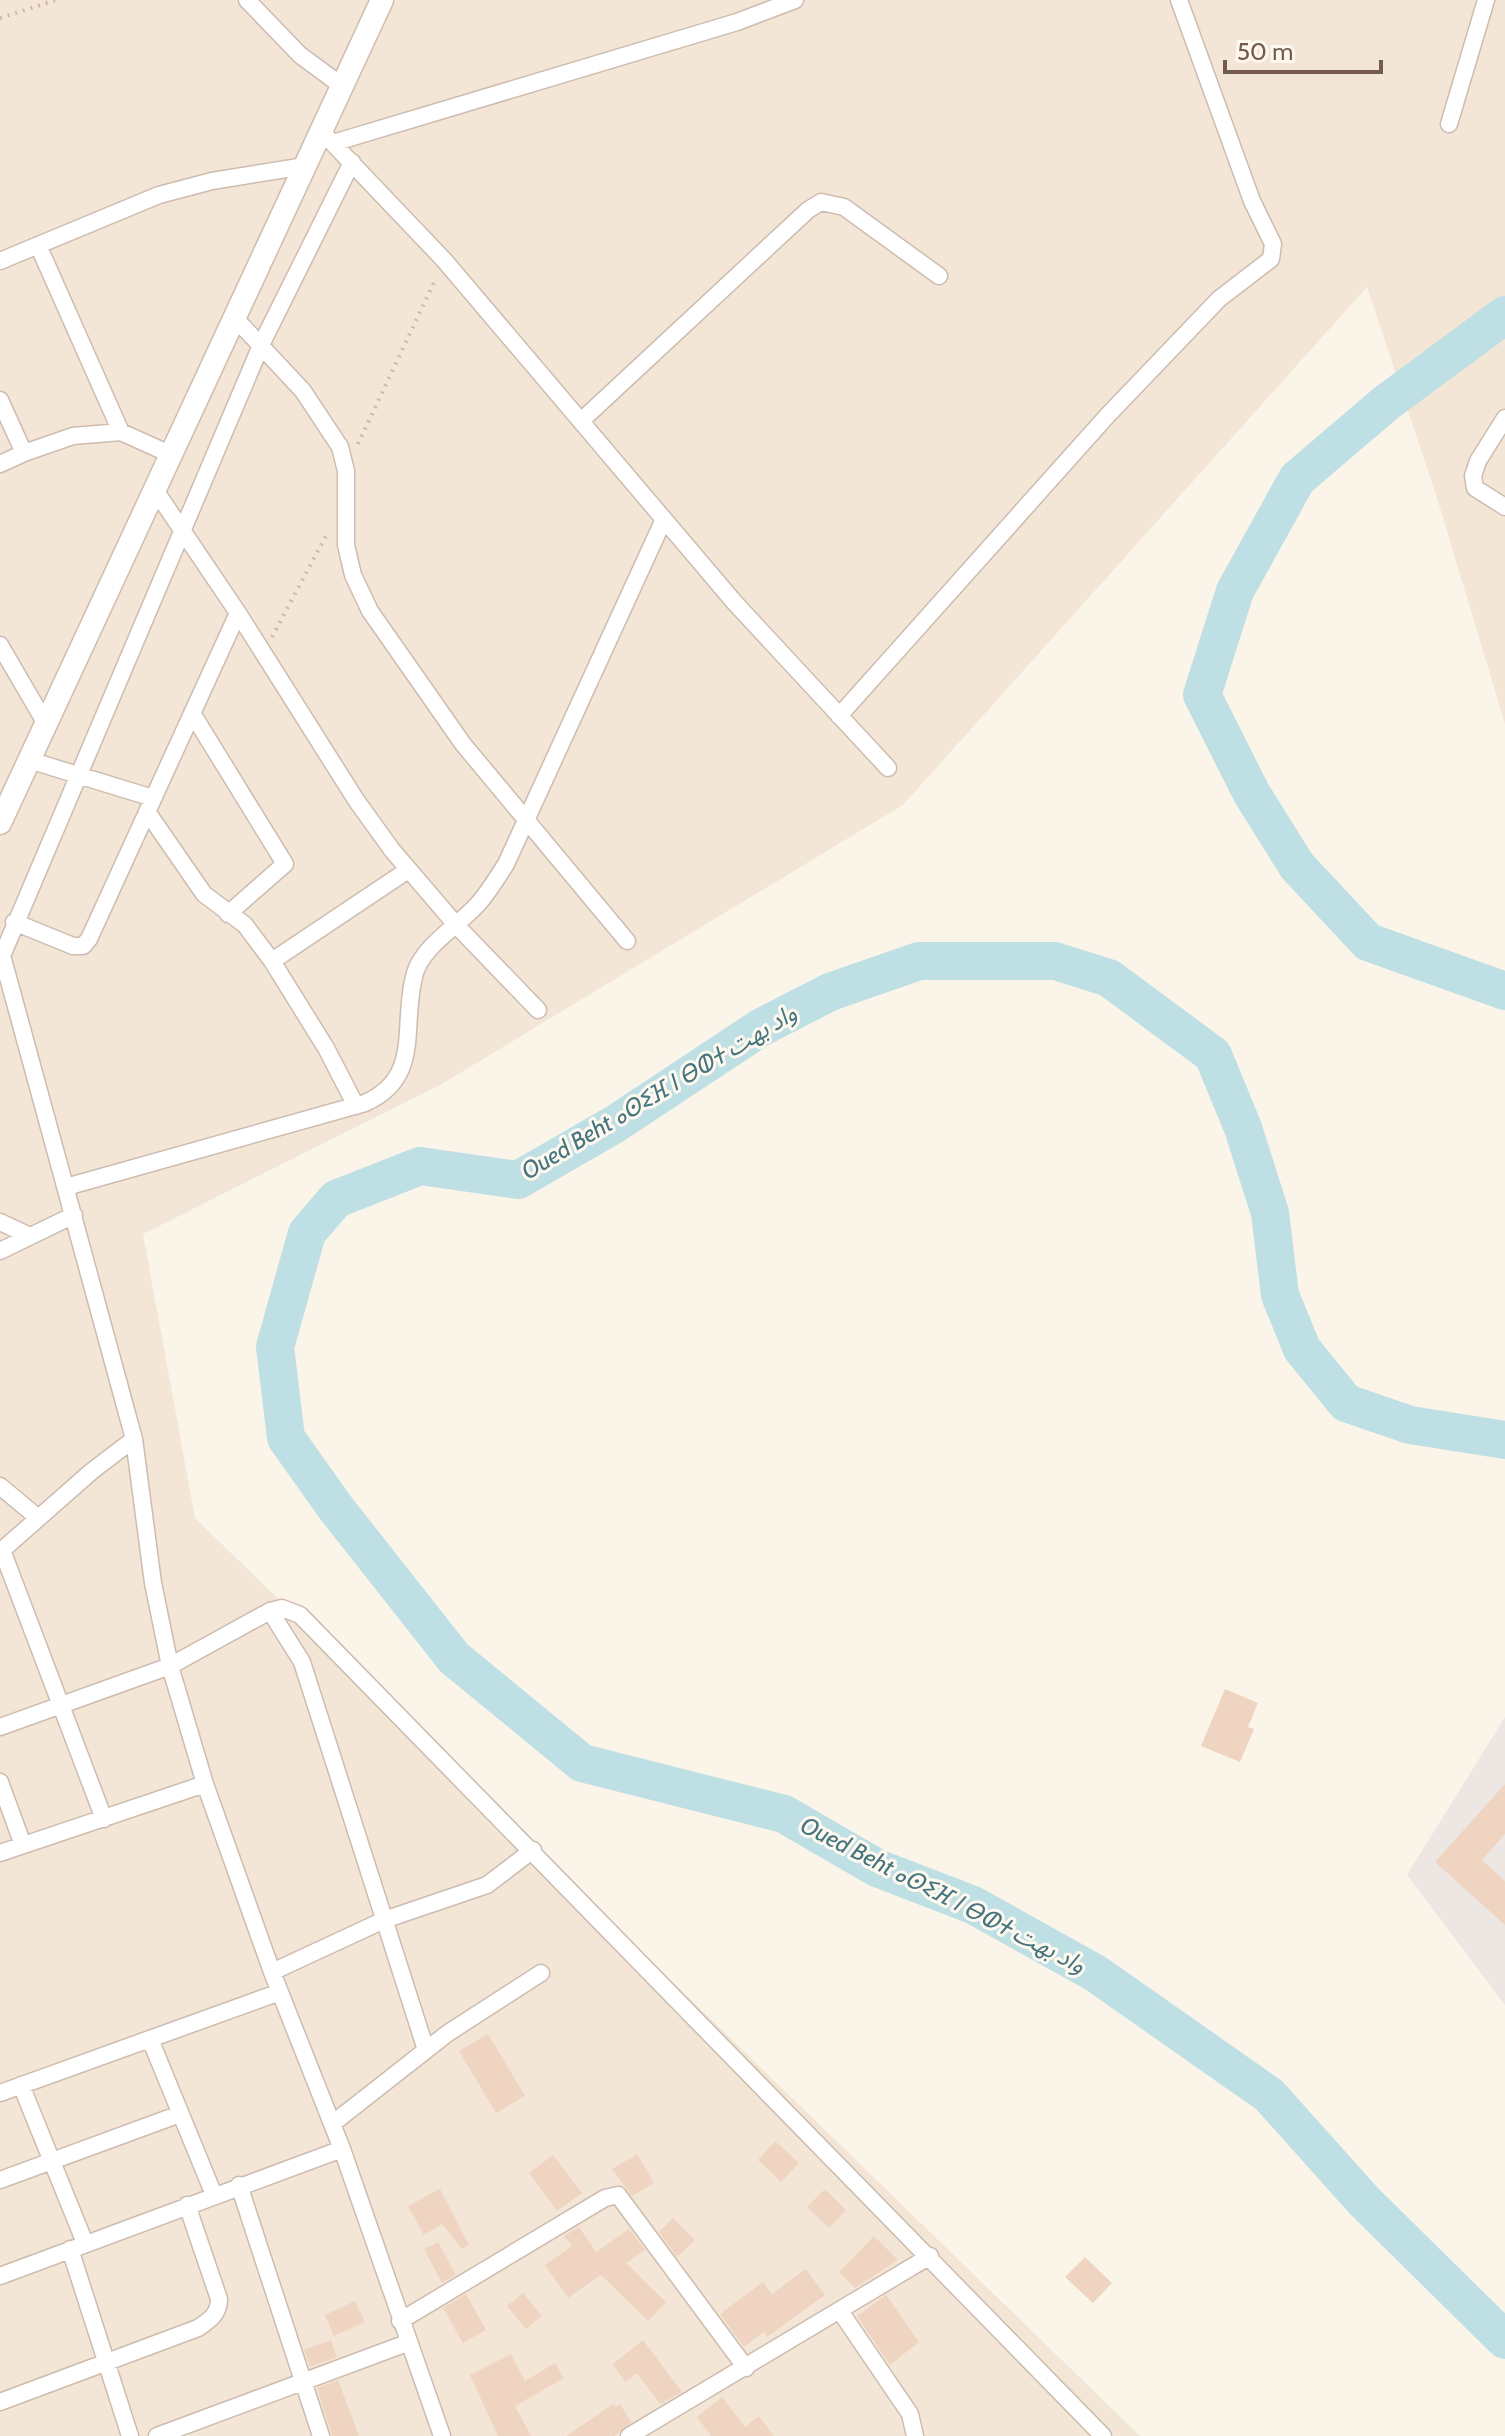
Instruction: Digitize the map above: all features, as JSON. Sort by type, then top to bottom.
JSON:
[{"type":"street","points":[[247,0],[292,48],[342,86]]},
{"type":"street","points":[[0,823],[305,166],[328,138],[342,86],[382,0]]},
{"type":"street","points":[[328,138],[737,22],[795,0]]},
{"type":"street","points":[[839,716],[1107,416],[1219,299],[1271,259],[1273,244],[1232,148],[1179,0]]},
{"type":"street","points":[[1449,124],[1486,0]]},
{"type":"street","points":[[328,138],[444,260],[664,519],[888,768]]},
{"type":"street","points":[[352,162],[262,343],[1,952],[134,1439],[153,1583],[170,1666],[205,1784],[272,1972],[342,2149],[407,2343],[442,2436]]},
{"type":"street","points":[[0,261],[173,190],[305,166]]},
{"type":"street","points":[[581,421],[797,220],[821,202],[844,207],[939,276]]},
{"type":"street","points":[[38,245],[121,432]]},
{"type":"street","points":[[234,317],[262,343],[326,424],[340,447],[346,471],[346,545],[353,575],[370,611],[463,744],[524,822],[627,941]]},
{"type":"street","points":[[0,400],[24,453]]},
{"type":"street","points":[[1505,418],[1473,476],[1475,488],[1505,507]]},
{"type":"street","points":[[0,464],[73,436],[121,432],[172,455]]},
{"type":"street","points":[[155,490],[238,613],[356,800],[408,870],[538,1010]]},
{"type":"street","points":[[66,1187],[356,1106],[381,1096],[397,1080],[404,1063],[415,973],[433,948],[479,904],[506,864],[664,519]]},
{"type":"street","points":[[14,922],[73,946],[83,946],[238,613]]},
{"type":"street","points":[[0,645],[46,724]]},
{"type":"street","points":[[192,713],[285,864],[228,914]]},
{"type":"street","points":[[29,760],[78,775],[150,806],[204,894],[245,925],[272,961],[326,1048],[356,1106]]},
{"type":"street","points":[[272,961],[408,870]]},
{"type":"street","points":[[0,1251],[74,1215]]},
{"type":"street","points":[[0,1222],[30,1236]]},
{"type":"street","points":[[104,1819],[1,1551],[37,1517],[134,1439]]},
{"type":"street","points":[[0,1486],[37,1517]]},
{"type":"street","points":[[0,1727],[170,1666],[270,1611],[282,1608],[300,1615],[1103,2436]]},
{"type":"street","points":[[270,1611],[302,1662],[426,2050]]},
{"type":"street","points":[[0,1782],[23,1845]]},
{"type":"street","points":[[0,1853],[205,1784]]},
{"type":"street","points":[[272,1972],[384,1920],[487,1885],[533,1850]]},
{"type":"street","points":[[332,2124],[426,2050],[541,1973]]},
{"type":"street","points":[[0,2093],[280,1992]]},
{"type":"street","points":[[150,2039],[214,2195]]},
{"type":"street","points":[[21,2085],[52,2161],[78,2246],[107,2364],[130,2436]]},
{"type":"street","points":[[0,2180],[180,2114]]},
{"type":"street","points":[[0,2276],[342,2149]]},
{"type":"street","points":[[239,2185],[321,2436]]},
{"type":"street","points":[[400,2321],[605,2198],[618,2195],[746,2368]]},
{"type":"street","points":[[0,2402],[198,2328],[216,2313],[219,2299],[187,2205]]},
{"type":"street","points":[[629,2436],[930,2256]]},
{"type":"street","points":[[840,2311],[910,2414],[915,2436]]},
{"type":"street","points":[[157,2436],[407,2343]]},
{"type":"path","points":[[0,18],[56,0]]},
{"type":"path","points":[[346,471],[444,260]]},
{"type":"path","points":[[263,653],[346,499]]},
{"type":"shaded area","points":[[0,0],[1505,0],[1505,724],[1437,498],[1367,287],[903,805],[440,1085],[143,1234],[195,1518],[1140,2436],[0,2436]]},
{"type":"shaded area","points":[[1505,1717],[1505,2005],[1407,1875]]},
{"type":"building","points":[[1225,1689],[1258,1703],[1248,1727],[1254,1729],[1240,1762],[1201,1746]]},
{"type":"building","points":[[1505,1784],[1505,1834],[1482,1860],[1505,1881],[1505,1925],[1435,1862]]},
{"type":"building","points":[[488,2034],[525,2096],[496,2113],[459,2051]]},
{"type":"building","points":[[775,2141],[799,2163],[781,2182],[758,2160]]},
{"type":"building","points":[[637,2154],[654,2183],[632,2196],[612,2169]]},
{"type":"building","points":[[553,2155],[582,2193],[557,2211],[529,2173]]},
{"type":"building","points":[[440,2189],[469,2245],[462,2249],[442,2224],[424,2235],[408,2206]]},
{"type":"building","points":[[825,2189],[846,2210],[829,2228],[807,2207]]},
{"type":"building","points":[[673,2218],[695,2240],[677,2257],[659,2232]]},
{"type":"building","points":[[579,2227],[596,2252],[629,2229],[645,2250],[626,2263],[666,2302],[648,2321],[601,2275],[568,2298],[545,2265],[572,2246],[564,2236]]},
{"type":"building","points":[[874,2236],[898,2260],[855,2288],[839,2272]]},
{"type":"building","points":[[438,2242],[456,2275],[442,2283],[424,2249]]},
{"type":"building","points":[[1085,2257],[1112,2283],[1093,2303],[1065,2277]]},
{"type":"building","points":[[806,2269],[825,2295],[767,2337],[764,2332],[744,2347],[720,2314],[763,2282],[772,2294]]},
{"type":"building","points":[[523,2293],[542,2316],[526,2329],[507,2306]]},
{"type":"building","points":[[466,2294],[486,2330],[463,2343],[443,2308]]},
{"type":"building","points":[[886,2295],[919,2342],[890,2365],[857,2316]]},
{"type":"building","points":[[355,2301],[365,2322],[334,2336],[325,2315]]},
{"type":"building","points":[[331,2340],[337,2357],[310,2367],[304,2350]]},
{"type":"building","points":[[643,2340],[682,2392],[660,2404],[637,2373],[625,2382],[613,2364]]},
{"type":"building","points":[[511,2354],[525,2381],[555,2363],[564,2378],[515,2406],[531,2436],[498,2436],[470,2375]]},
{"type":"building","points":[[338,2380],[359,2436],[332,2436],[317,2388]]},
{"type":"building","points":[[722,2397],[745,2427],[759,2416],[774,2436],[711,2436],[697,2417]]},
{"type":"building","points":[[613,2404],[616,2407],[620,2404],[631,2422],[619,2433],[614,2436],[566,2436]]},
{"type":"waterway","name":"Oued Beht ⴰⵙⵉⴼ ⵏ ⴱⵀⵜ واد بهت","points":[[1505,315],[1386,403],[1297,479],[1235,591],[1202,695],[1252,794],[1297,866],[1368,942],[1505,991]]},
{"type":"waterway","name":"Oued Beht ⴰⵙⵉⴼ ⵏ ⴱⵀⵜ واد بهت","points":[[1505,1440],[1410,1425],[1346,1403],[1302,1349],[1280,1295],[1270,1213],[1243,1128],[1213,1055],[1109,978],[1055,961],[919,961],[830,992],[760,1028],[615,1124],[518,1180],[420,1166],[336,1199],[307,1233],[275,1347],[286,1438],[335,1507],[454,1658],[582,1763],[784,1814],[877,1868],[973,1905],[1095,1973],[1269,2095],[1364,2201],[1505,2340]]}]
